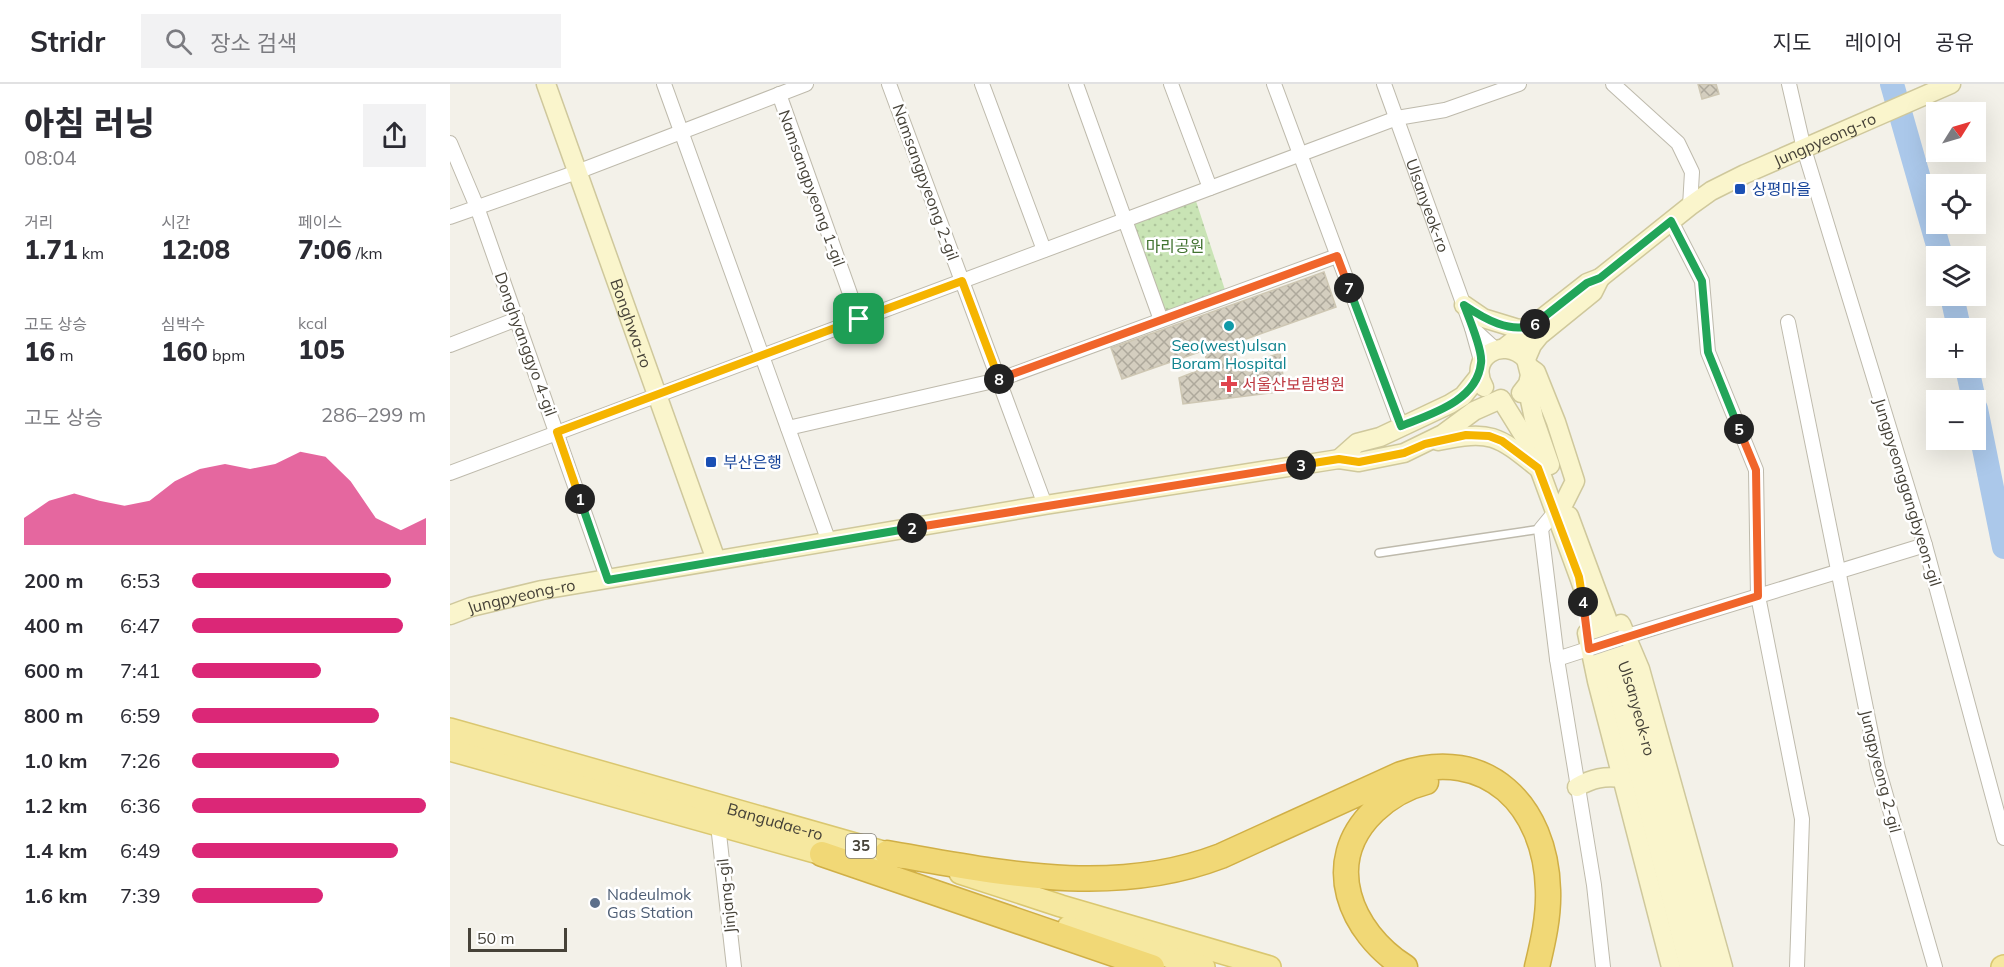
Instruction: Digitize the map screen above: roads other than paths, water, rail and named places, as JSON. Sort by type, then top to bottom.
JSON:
[{"type":"highway","points":[[887,853],[1043,878],[1092,880],[1142,877],[1191,866],[1221,856],[1401,774],[1432,767],[1460,768],[1480,773],[1505,789],[1527,813],[1538,833],[1545,858],[1548,891],[1546,927],[1537,967]]},
{"type":"highway","points":[[1405,967],[1375,943],[1354,913],[1347,889],[1346,864],[1358,831],[1389,798],[1416,785],[1448,780],[1470,785],[1492,795],[1515,818],[1526,837],[1532,861],[1535,895],[1531,945],[1526,967]]},
{"type":"highway","points":[[822,854],[1152,967]]},
{"type":"main road","name":"Bonghwa-ro","points":[[546,84],[716,560]]},
{"type":"main road","name":"Jungpyeong-ro","points":[[1600,278],[1711,191],[1744,174],[1951,84]]},
{"type":"main road","points":[[1339,459],[1357,443],[1380,437],[1430,415],[1456,400],[1473,386],[1488,354],[1500,349],[1533,326],[1587,283],[1600,278]]},
{"type":"main road","points":[[1425,444],[1474,411],[1501,399],[1517,396],[1527,386],[1532,345],[1540,335],[1593,292],[1600,278]]},
{"type":"main road","points":[[1464,305],[1483,318],[1519,329],[1533,326]]},
{"type":"main road","points":[[1500,349],[1520,353],[1536,372],[1548,402],[1575,481],[1559,507]]},
{"type":"main road","points":[[1480,370],[1486,391],[1501,399]]},
{"type":"main road","name":"Ulsanyeok-ro","points":[[1527,386],[1559,507],[1633,688],[1706,967]]},
{"type":"main road","name":"Ulsanyeok-ro","points":[[1501,399],[1527,442],[1559,507]]},
{"type":"main road","points":[[1425,444],[1466,435],[1489,436],[1513,447],[1538,468]]},
{"type":"main road","name":"Jungpyeong-ro","points":[[450,615],[471,607],[542,590],[1045,505],[1339,459],[1359,462],[1404,453],[1425,444]]},
{"type":"main road","points":[[1586,575],[1640,669],[1723,967]]},
{"type":"main road","points":[[1586,575],[1590,648],[1671,967]]},
{"type":"main road","name":"Ulsanyeok-ro","points":[[1586,575],[1689,967]]},
{"type":"main road","name":"Bangudae-ro","points":[[450,729],[958,873],[1061,906],[1270,967]]},
{"type":"main road","name":"Bangudae-ro","points":[[450,750],[822,854],[1204,967]]},
{"type":"main road","points":[[1577,787],[1592,778],[1607,776],[1622,778]]},
{"type":"street","points":[[664,84],[829,542]]},
{"type":"street","name":"Namsangpyeong 1-gil","points":[[450,218],[806,84]]},
{"type":"street","name":"Namsangpyeong 2-gil","points":[[889,84],[1045,505]]},
{"type":"street","points":[[982,84],[1044,250]]},
{"type":"street","points":[[1076,84],[1161,321]]},
{"type":"street","points":[[1171,84],[1210,188]]},
{"type":"street","points":[[1274,84],[1401,426]]},
{"type":"street","name":"Ulsanyeok-ro","points":[[1384,84],[1473,328],[1480,370]]},
{"type":"street","name":"Namsangpyeong 2-gil","points":[[859,319],[1397,118],[1445,110],[1519,84]]},
{"type":"street","points":[[1613,84],[1678,143],[1692,172],[1690,206]]},
{"type":"street","name":"Jungpyeonggangbyeon-gil","points":[[1789,84],[1811,146],[1925,545],[2004,838]]},
{"type":"street","name":"Namsangpyeong 1-gil","points":[[779,94],[859,319]]},
{"type":"street","name":"Donghyanggyo 4-gil","points":[[450,143],[477,207],[608,580]]},
{"type":"street","points":[[1671,221],[1702,281],[1708,352],[1756,470],[1758,596],[1802,819],[1797,967]]},
{"type":"street","points":[[788,428],[998,380],[1337,256]]},
{"type":"street","points":[[450,345],[517,319]]},
{"type":"street","points":[[450,472],[859,319]]},
{"type":"street","name":"Jungpyeong 2-gil","points":[[1788,322],[1878,768],[1935,967]]},
{"type":"street","points":[[1473,328],[1500,349]]},
{"type":"street","points":[[1559,507],[1541,529],[1557,659],[1593,885],[1603,967]]},
{"type":"street","points":[[1557,659],[1925,545]]},
{"type":"street","name":"Jinjang-gil","points":[[718,825],[734,967]]},
{"type":"lane","points":[[1379,552],[1541,529]]},
{"type":"waterway","points":[[1892,84],[1938,246]]},
{"type":"waterway","points":[[1954,306],[1957,318]]},
{"type":"waterway","points":[[1969,378],[1972,390]]},
{"type":"waterway","points":[[1984,450],[2004,547]]},
{"type":"place","name":"상평마을","points":[[1740,189]]},
{"type":"place","name":"Seo(west)ulsan Boram Hospital","points":[[1229,326]]},
{"type":"place","name":"서울산보람병원","points":[[1229,384]]},
{"type":"place","name":"부산은행","points":[[711,462]]},
{"type":"place","name":"Nadeulmok Gas Station","points":[[595,903]]},
{"type":"park label","name":"마리공원","points":[[1175,246]]}]
